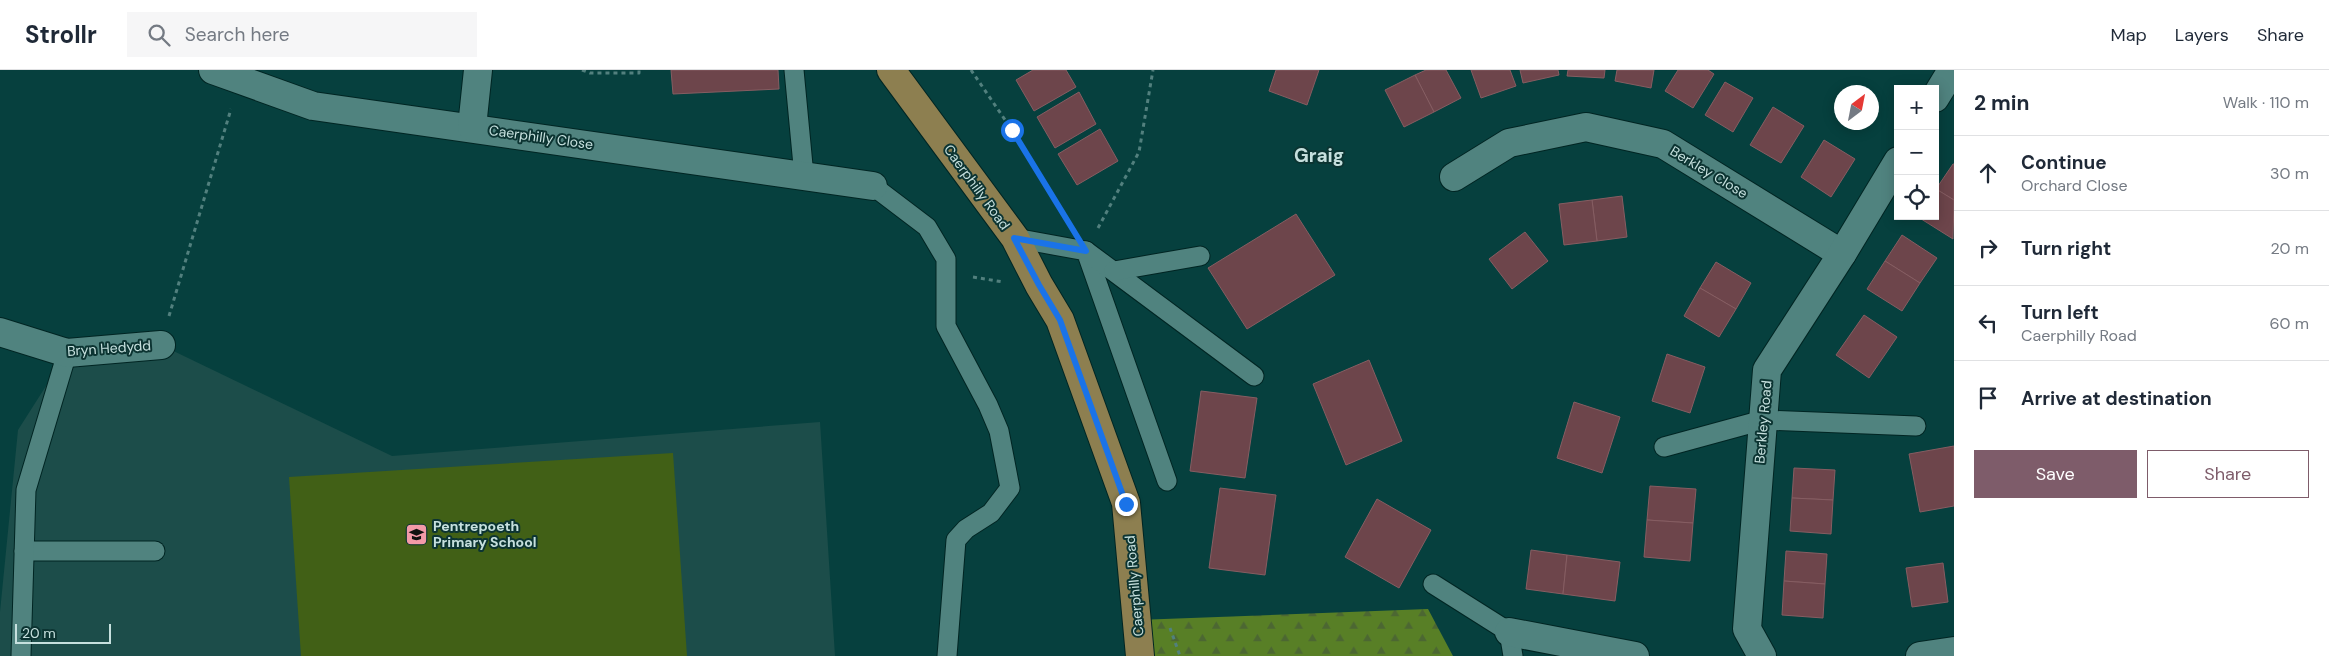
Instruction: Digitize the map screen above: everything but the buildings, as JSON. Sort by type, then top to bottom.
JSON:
[{"type":"main road","name":"Caerphilly Road","points":[[891,70],[1014,238],[1060,320],[1126,504],[1140,656]]},
{"type":"street","name":"Caerphilly Close","points":[[213,70],[313,106],[472,127],[873,186]]},
{"type":"street","points":[[472,127],[478,70]]},
{"type":"street","points":[[1939,91],[1952,70]]},
{"type":"street","name":"Berkley Close","points":[[1454,177],[1509,143],[1586,127],[1663,144],[1842,254]]},
{"type":"street","name":"Berkley Road","points":[[1762,656],[1747,629],[1767,370],[1842,254],[1894,168]]},
{"type":"street","name":"Bryn Hedydd","points":[[0,332],[67,353],[160,345]]},
{"type":"street","points":[[1511,644],[1635,656]]},
{"type":"street","points":[[1920,656],[1954,651]]},
{"type":"lane","points":[[794,70],[804,176]]},
{"type":"lane","points":[[873,186],[927,227],[946,259],[946,326],[988,405],[999,431],[1010,488],[991,513],[966,529],[956,540],[947,656]]},
{"type":"lane","points":[[1014,238],[1086,251],[1254,376]]},
{"type":"lane","points":[[1086,251],[1167,480]]},
{"type":"lane","points":[[1114,272],[1200,256]]},
{"type":"lane","points":[[21,656],[26,490],[67,353]]},
{"type":"lane","points":[[1664,447],[1763,420],[1916,426]]},
{"type":"lane","points":[[24,551],[155,551]]},
{"type":"lane","points":[[1433,584],[1511,644]]},
{"type":"path","points":[[582,70],[590,73],[639,74],[639,70]]},
{"type":"path","points":[[971,70],[1012,130],[1086,251]]},
{"type":"path","points":[[1086,251],[1139,152],[1154,70]]},
{"type":"path","points":[[160,345],[240,80]]},
{"type":"path","points":[[946,269],[979,279],[1039,285]]},
{"type":"shaded area","name":"Pentrepoeth Primary School","points":[[161,345],[392,456],[820,422],[835,656],[0,656],[0,612],[18,430],[67,353]]},
{"type":"green space","points":[[673,453],[687,656],[301,656],[289,477]]},
{"type":"green space","points":[[1428,609],[1453,656],[1140,656],[1137,620]]},
{"type":"place","name":"Pentrepoeth Primary School","points":[[417,534]]},
{"type":"district","name":"Graig","points":[[1319,155]]},
{"type":"route","points":[[1012,130],[1086,251],[1014,238],[1060,320],[1126,504]]}]
